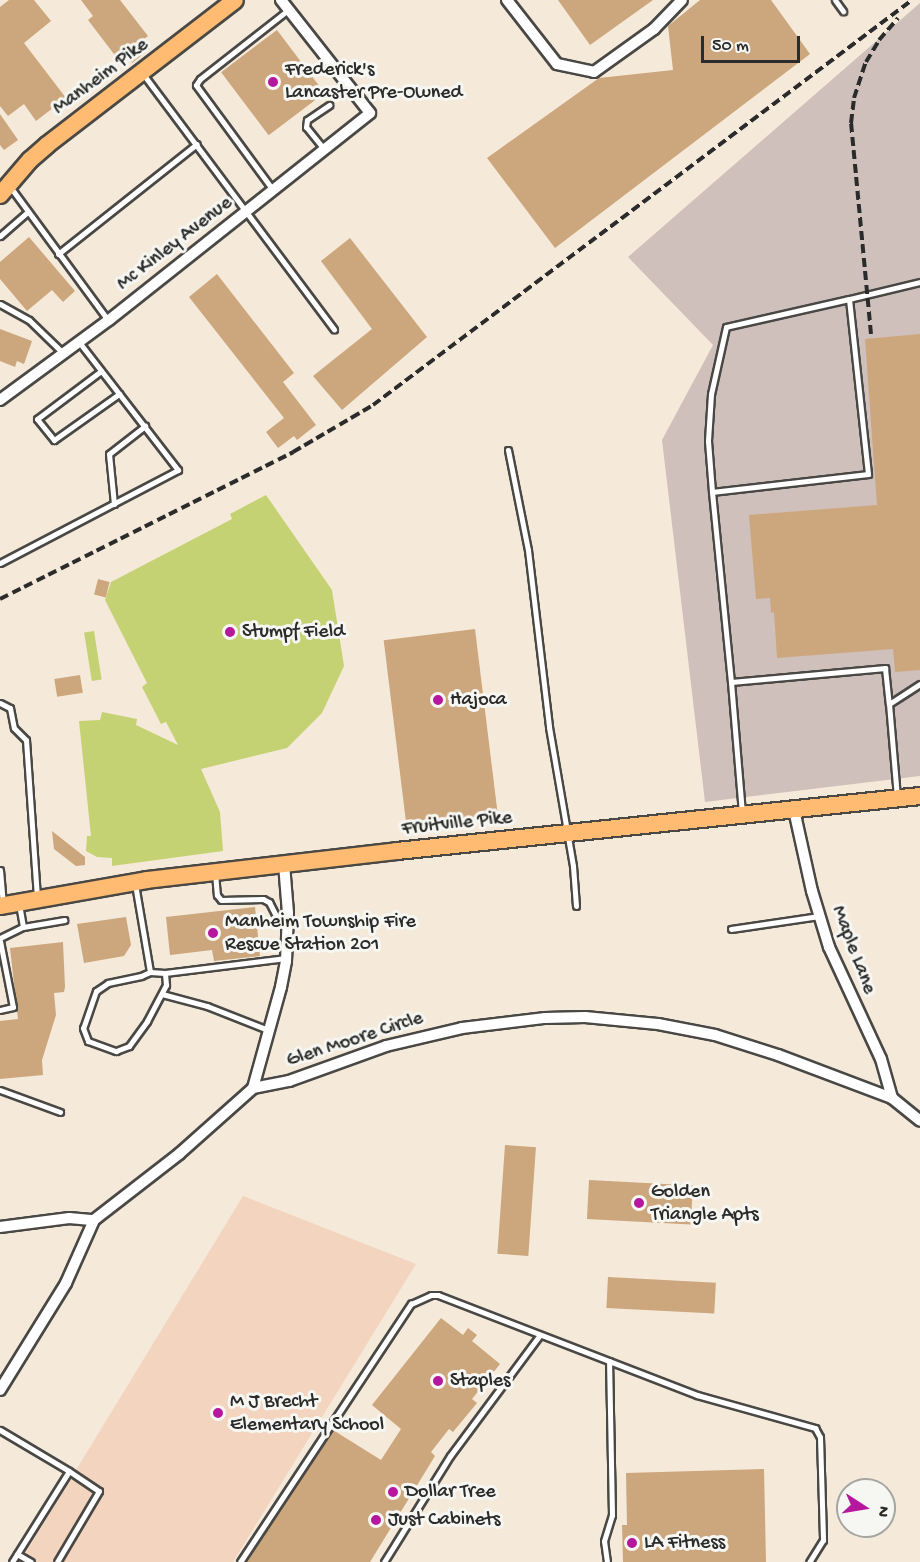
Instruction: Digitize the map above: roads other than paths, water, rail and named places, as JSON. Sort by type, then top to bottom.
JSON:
[{"type":"main road","name":"Manheim Pike","points":[[2,185],[47,145],[235,0]]},
{"type":"main road","name":"Fruitville Pike","points":[[7,904],[135,882],[215,872],[920,796]]},
{"type":"street","points":[[281,0],[288,10]]},
{"type":"street","points":[[507,0],[557,64],[594,72],[654,29],[682,0]]},
{"type":"street","name":"Mc Kinley Avenue","points":[[0,400],[80,342],[370,113],[288,10]]},
{"type":"street","name":"Maple Lane","points":[[794,810],[819,916],[843,981],[881,1059],[892,1098]]},
{"type":"street","points":[[0,1390],[66,1282],[94,1220],[179,1154],[253,1088],[281,987],[286,958],[288,919],[284,864]]},
{"type":"street","name":"Glen Moore Circle","points":[[253,1088],[289,1081],[386,1046],[431,1034],[499,1022],[585,1017],[658,1024],[715,1035],[778,1055],[892,1098],[920,1121]]},
{"type":"street","points":[[0,1227],[69,1218],[94,1220]]},
{"type":"lane","points":[[836,0],[843,11]]},
{"type":"lane","points":[[273,190],[196,85],[200,79],[288,10]]},
{"type":"lane","points":[[142,72],[334,329]]},
{"type":"lane","points":[[325,149],[306,127],[307,120],[329,105]]},
{"type":"lane","points":[[58,254],[197,144]]},
{"type":"lane","points":[[2,185],[28,212],[108,320]]},
{"type":"lane","points":[[0,236],[28,212]]},
{"type":"lane","points":[[742,815],[708,441],[711,394],[726,327],[920,282]]},
{"type":"lane","points":[[712,492],[868,474],[849,299]]},
{"type":"lane","points":[[0,304],[29,320],[64,354]]},
{"type":"lane","points":[[0,563],[178,470],[80,342]]},
{"type":"lane","points":[[101,371],[37,419],[54,440],[119,394]]},
{"type":"lane","points":[[114,504],[109,454],[145,426]]},
{"type":"lane","points":[[508,450],[528,550],[549,727],[573,866],[576,906]]},
{"type":"lane","points":[[731,682],[885,668],[897,798]]},
{"type":"lane","points":[[889,704],[920,684]]},
{"type":"lane","points":[[0,703],[10,708],[14,728],[26,740],[37,899]]},
{"type":"lane","points":[[0,870],[7,904],[23,927]]},
{"type":"lane","points":[[215,872],[217,895],[221,900],[263,899],[269,902],[276,916],[288,919]]},
{"type":"lane","points":[[135,882],[150,972]]},
{"type":"lane","points":[[731,929],[819,916]]},
{"type":"lane","points":[[0,1010],[13,1008],[0,940],[23,927],[64,920]]},
{"type":"lane","points":[[165,973],[166,985],[147,1021],[129,1046],[116,1051],[87,1041],[83,1028],[96,991],[108,983],[150,972],[165,973],[286,958]]},
{"type":"lane","points":[[0,985],[8,984]]},
{"type":"lane","points":[[162,993],[207,1006],[268,1030]]},
{"type":"lane","points":[[0,1090],[60,1112]]},
{"type":"lane","points":[[240,1562],[411,1304],[425,1296],[438,1295],[697,1395],[815,1428],[819,1432],[823,1540],[809,1562]]},
{"type":"lane","points":[[384,1562],[450,1456],[540,1335]]},
{"type":"lane","points":[[607,1562],[604,1540],[612,1515],[609,1361]]},
{"type":"lane","points":[[0,1430],[99,1491],[57,1562]]},
{"type":"lane","points":[[12,1562],[69,1471]]},
{"type":"lane","points":[[17,1554],[31,1562]]},
{"type":"railway","points":[[0,599],[293,452],[373,405],[912,0]]},
{"type":"railway","points":[[871,334],[851,123],[854,98],[866,62],[879,40],[898,18]]},
{"type":"place","name":"Frederick's Lancaster Pre-Owned","points":[[273,82]]},
{"type":"place","name":"Stumpf Field","points":[[230,632]]},
{"type":"place","name":"Hajoca","points":[[438,700]]},
{"type":"place","name":"Manheim Township Fire Rescue Station 201","points":[[213,933]]},
{"type":"place","name":"Golden Triangle Apts","points":[[639,1203]]},
{"type":"place","name":"Staples","points":[[438,1381]]},
{"type":"place","name":"M J Brecht Elementary School","points":[[218,1413]]},
{"type":"place","name":"Dollar Tree","points":[[393,1492]]},
{"type":"place","name":"Just Cabinets","points":[[376,1520]]},
{"type":"place","name":"LA Fitness","points":[[632,1543]]}]
